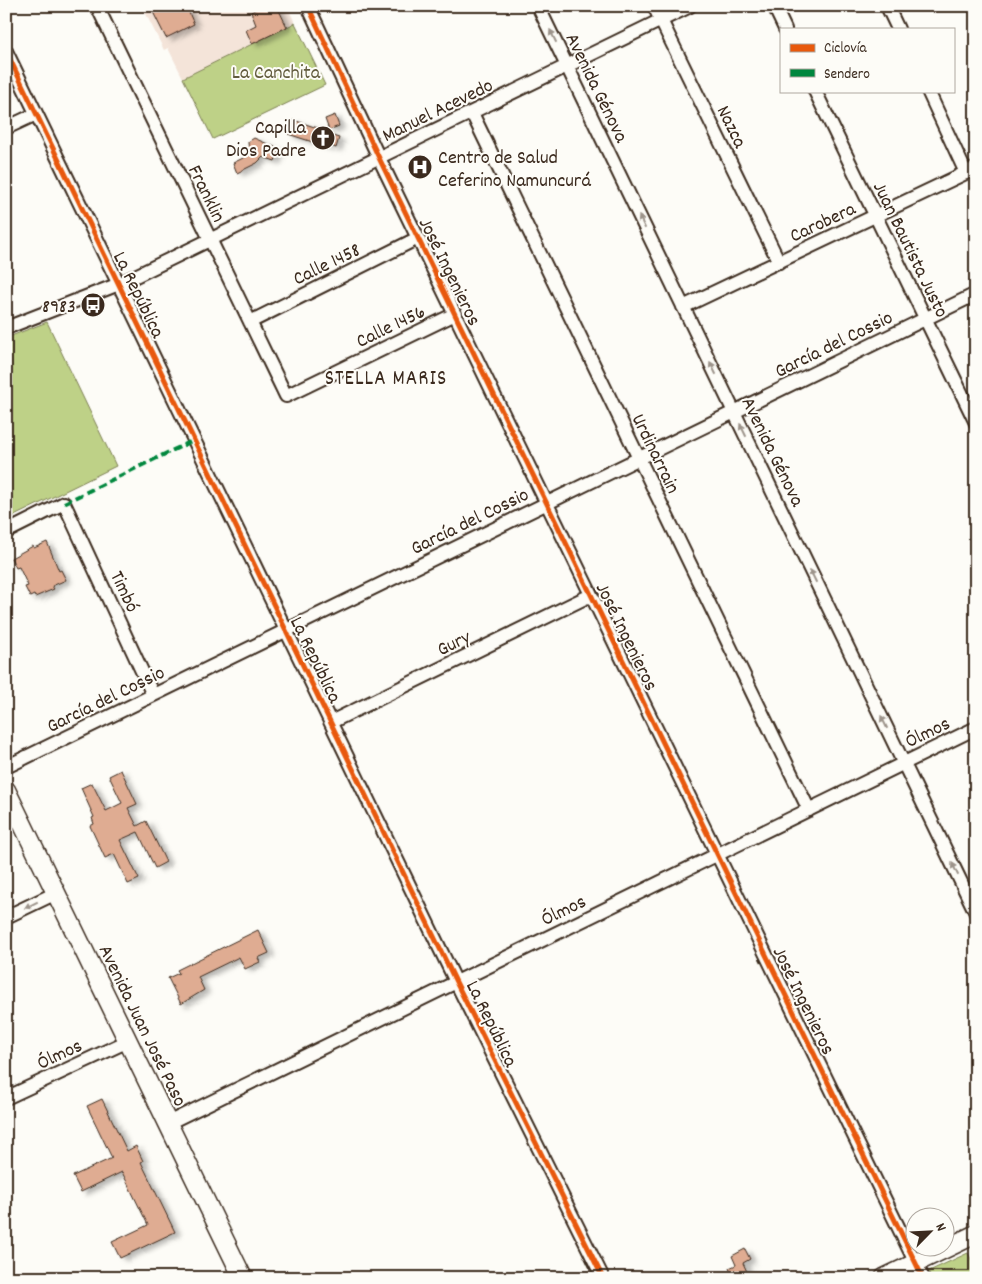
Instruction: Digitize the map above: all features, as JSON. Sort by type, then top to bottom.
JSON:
[{"type":"main road","name":"Avenida Juan José Paso","points":[[6,790],[242,1278]]},
{"type":"main road","points":[[884,1278],[919,1270],[976,1234]]},
{"type":"street","name":"Franklin","points":[[97,6],[286,396]]},
{"type":"street","name":"José Ingenieros","points":[[308,6],[379,158],[919,1270]]},
{"type":"street","name":"Avenida Génova","points":[[538,6],[976,913]]},
{"type":"street","name":"Nazca","points":[[654,6],[779,262]]},
{"type":"street","name":"Manuel Acevedo","points":[[6,328],[119,284],[690,6]]},
{"type":"street","points":[[774,6],[785,28]]},
{"type":"street","points":[[887,6],[898,28]]},
{"type":"street","name":"La República","points":[[6,51],[456,982],[603,1278]]},
{"type":"street","name":"Juan Bautista Justo","points":[[815,92],[976,423]]},
{"type":"street","points":[[929,92],[971,170]]},
{"type":"street","name":"Urdinarrain","points":[[472,113],[809,810]]},
{"type":"street","points":[[6,128],[36,114]]},
{"type":"street","name":"Carobera","points":[[683,307],[971,170]]},
{"type":"street","name":"Calle 1458","points":[[250,322],[418,238]]},
{"type":"street","name":"García del Cossio","points":[[6,767],[976,294]]},
{"type":"street","name":"Calle 1456","points":[[286,396],[456,314]]},
{"type":"street","name":"Timbó","points":[[6,532],[64,503],[154,695]]},
{"type":"street","name":"Gury","points":[[330,722],[591,594]]},
{"type":"street","name":"Ólmos","points":[[168,1123],[976,728]]},
{"type":"street","points":[[6,917],[56,893]]},
{"type":"street","name":"Ólmos","points":[[6,1098],[128,1041]]},
{"type":"shaded area","points":[[142,6],[287,6],[295,23],[183,78],[168,48],[164,50]]},
{"type":"green space","name":"La Canchita","points":[[295,23],[325,85],[213,139],[183,78]]},
{"type":"green space","points":[[47,322],[116,466],[6,520],[6,338]]},
{"type":"green space","points":[[968,1253],[976,1269],[976,1278],[930,1278],[927,1272]]},
{"type":"building","points":[[150,6],[186,6],[194,24],[166,38]]},
{"type":"building","points":[[255,6],[277,6],[287,27],[252,44],[246,30],[256,25],[251,12],[256,9]]},
{"type":"building","points":[[335,115],[339,126],[329,130],[325,119]]},
{"type":"building","points":[[293,120],[327,131],[323,133],[339,138],[336,148],[288,134]]},
{"type":"building","points":[[254,138],[279,149],[275,161],[263,157],[257,163],[237,173],[233,163],[249,155],[248,142]]},
{"type":"building","points":[[47,542],[59,571],[61,570],[66,580],[52,586],[54,589],[35,597],[34,595],[30,597],[25,587],[28,586],[19,567],[16,568],[11,558],[33,546],[34,548]]},
{"type":"building","points":[[121,770],[137,804],[128,808],[137,826],[146,821],[166,862],[155,868],[138,832],[120,840],[139,879],[128,884],[114,854],[105,858],[90,826],[94,824],[92,818],[94,817],[81,788],[92,783],[106,811],[122,803],[109,776]]},
{"type":"building","points":[[258,930],[269,953],[258,958],[260,962],[245,969],[239,957],[198,977],[204,990],[181,1004],[168,978],[179,973],[177,970]]},
{"type":"building","points":[[102,1099],[127,1151],[136,1146],[143,1161],[141,1162],[175,1232],[120,1258],[112,1242],[148,1225],[122,1172],[81,1192],[73,1176],[112,1158],[87,1106]]},
{"type":"building","points":[[745,1249],[750,1259],[743,1263],[748,1274],[739,1278],[733,1278],[729,1268],[736,1265],[732,1256]]},
{"type":"marked path","points":[[64,503],[194,440]]},
{"type":"cycle path","points":[[308,6],[379,158],[923,1278]]},
{"type":"cycle path","points":[[6,51],[456,982],[603,1278]]},
{"type":"place","name":"Capilla Dios Padre","points":[[323,138]]},
{"type":"place","name":"Centro de Salud Ceferino Namuncurá","points":[[420,167]]},
{"type":"place","name":"8983","points":[[93,305]]},
{"type":"district","name":"STELLA MARIS","points":[[386,377]]}]
